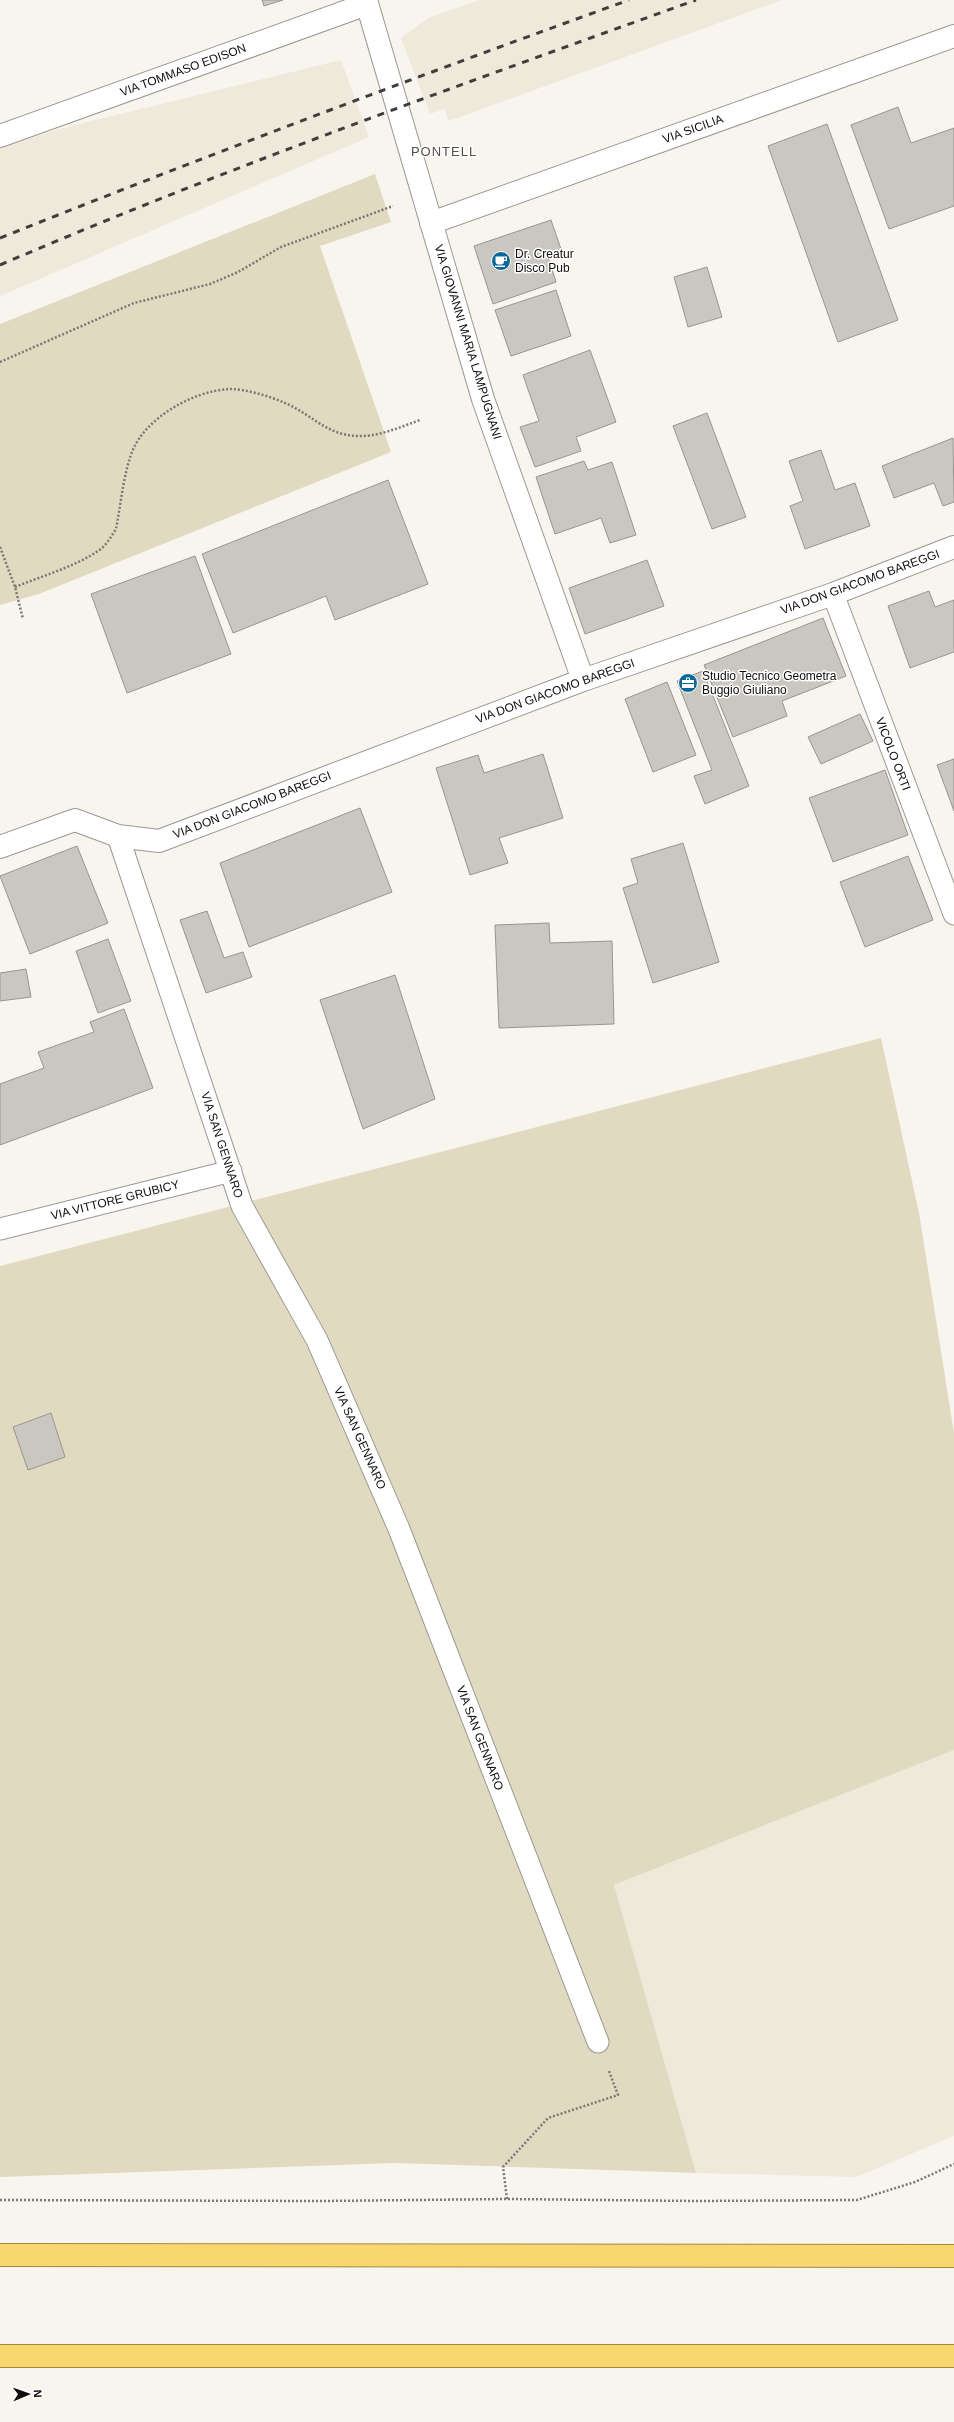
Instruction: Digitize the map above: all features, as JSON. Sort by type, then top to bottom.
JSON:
[{"type":"highway","points":[[0,2255],[954,2256]]},
{"type":"highway","points":[[0,2356],[954,2356]]},
{"type":"street","name":"VIA TOMMASO EDISON","points":[[0,136],[366,2]]},
{"type":"street","name":"VIA GIOVANNI MARIA LAMPUGNANI","points":[[366,2],[483,399],[583,680]]},
{"type":"street","name":"VIA SICILIA","points":[[432,222],[954,36]]},
{"type":"street","name":"VIA DON GIACOMO BAREGGI","points":[[118,836],[159,841],[583,680],[833,594],[954,547]]},
{"type":"street","points":[[0,848],[75,820],[118,836]]},
{"type":"lane","name":"VICOLO ORTI","points":[[833,594],[954,914]]},
{"type":"lane","name":"VIA SAN GENNARO","points":[[118,836],[242,1206],[317,1340],[399,1529],[598,2042]]},
{"type":"lane","name":"VIA VITTORE GRUBICY","points":[[0,1229],[230,1171]]},
{"type":"path","points":[[0,362],[134,303],[210,284],[238,272],[281,247],[393,206],[396,213]]},
{"type":"path","points":[[15,587],[100,550],[116,529],[132,452],[151,423],[168,410],[209,393],[229,389],[252,393],[286,403],[327,428],[344,434],[384,433],[420,420]]},
{"type":"path","points":[[0,547],[15,587],[24,619]]},
{"type":"path","points":[[507,2199],[503,2167],[548,2118],[618,2095],[598,2042]]},
{"type":"path","points":[[0,2200],[291,2201],[507,2199],[696,2202],[857,2200],[915,2182],[954,2164]]},
{"type":"shaded area","points":[[479,0],[782,0],[449,121],[444,109],[430,114],[401,38],[428,18]]},
{"type":"shaded area","points":[[341,60],[369,137],[0,296],[0,148],[63,128]]},
{"type":"shaded area","points":[[375,174],[391,222],[320,246],[391,452],[39,594],[0,605],[0,324]]},
{"type":"shaded area","points":[[881,1038],[919,1213],[954,1433],[954,1750],[614,1885],[696,2173],[395,2163],[0,2177],[0,1266]]},
{"type":"shaded area","points":[[954,1750],[954,2136],[856,2177],[696,2173],[614,1885]]},
{"type":"building","points":[[262,0],[283,0],[264,6]]},
{"type":"building","points":[[898,107],[911,143],[954,128],[954,206],[889,229],[851,125]]},
{"type":"building","points":[[827,124],[898,320],[838,342],[768,146]]},
{"type":"building","points":[[551,220],[562,252],[548,257],[556,282],[493,304],[474,246]]},
{"type":"building","points":[[707,267],[722,317],[688,327],[674,277]]},
{"type":"building","points":[[556,290],[571,336],[511,356],[495,310]]},
{"type":"building","points":[[590,350],[616,422],[576,437],[581,451],[535,467],[520,427],[539,421],[523,375]]},
{"type":"building","points":[[707,413],[746,517],[712,529],[673,426]]},
{"type":"building","points":[[953,438],[954,502],[943,506],[934,483],[894,498],[882,466]]},
{"type":"building","points":[[821,450],[835,490],[855,483],[870,526],[805,549],[790,506],[803,501],[789,461]]},
{"type":"building","points":[[584,461],[588,470],[612,462],[636,535],[610,543],[601,518],[555,534],[536,477]]},
{"type":"building","points":[[388,480],[428,584],[335,620],[326,596],[233,633],[202,554]]},
{"type":"building","points":[[195,556],[231,654],[127,693],[91,594]]},
{"type":"building","points":[[647,560],[664,606],[585,634],[569,588]]},
{"type":"building","points":[[929,591],[935,607],[954,600],[954,652],[910,668],[888,606]]},
{"type":"building","points":[[823,618],[846,676],[782,701],[787,716],[733,737],[704,665]]},
{"type":"building","points":[[703,671],[749,786],[705,804],[694,776],[712,770],[677,681]]},
{"type":"building","points":[[667,682],[696,755],[653,772],[625,699]]},
{"type":"building","points":[[860,714],[873,741],[821,764],[808,737]]},
{"type":"building","points":[[543,754],[563,818],[499,838],[508,863],[470,875],[436,768],[478,755],[484,773]]},
{"type":"building","points":[[954,759],[954,811],[937,765]]},
{"type":"building","points":[[885,770],[908,835],[833,862],[809,798]]},
{"type":"building","points":[[360,808],[392,892],[249,947],[220,863]]},
{"type":"building","points":[[683,843],[719,962],[653,983],[623,888],[638,883],[631,859]]},
{"type":"building","points":[[77,846],[108,923],[30,954],[0,876]]},
{"type":"building","points":[[908,856],[933,920],[865,947],[840,882]]},
{"type":"building","points":[[207,911],[224,958],[243,952],[252,977],[206,993],[180,920]]},
{"type":"building","points":[[549,923],[550,943],[612,941],[614,1024],[499,1028],[495,925]]},
{"type":"building","points":[[108,939],[131,1001],[98,1013],[76,951]]},
{"type":"building","points":[[26,969],[31,997],[0,1001],[0,973]]},
{"type":"building","points":[[395,975],[435,1099],[363,1129],[320,1000]]},
{"type":"building","points":[[124,1009],[153,1088],[0,1145],[0,1084],[44,1068],[38,1052],[94,1032],[90,1022]]},
{"type":"building","points":[[51,1413],[65,1457],[28,1470],[13,1427]]},
{"type":"railway","points":[[0,238],[313,116],[629,0]]},
{"type":"railway","points":[[0,265],[259,160],[696,0]]},
{"type":"place","name":"Dr. Creatur Disco Pub","points":[[501,261]]},
{"type":"place","name":"Studio Tecnico Geometra Buggio Giuliano","points":[[688,683]]},
{"type":"district","name":"PONTELL","points":[[444,151]]}]
